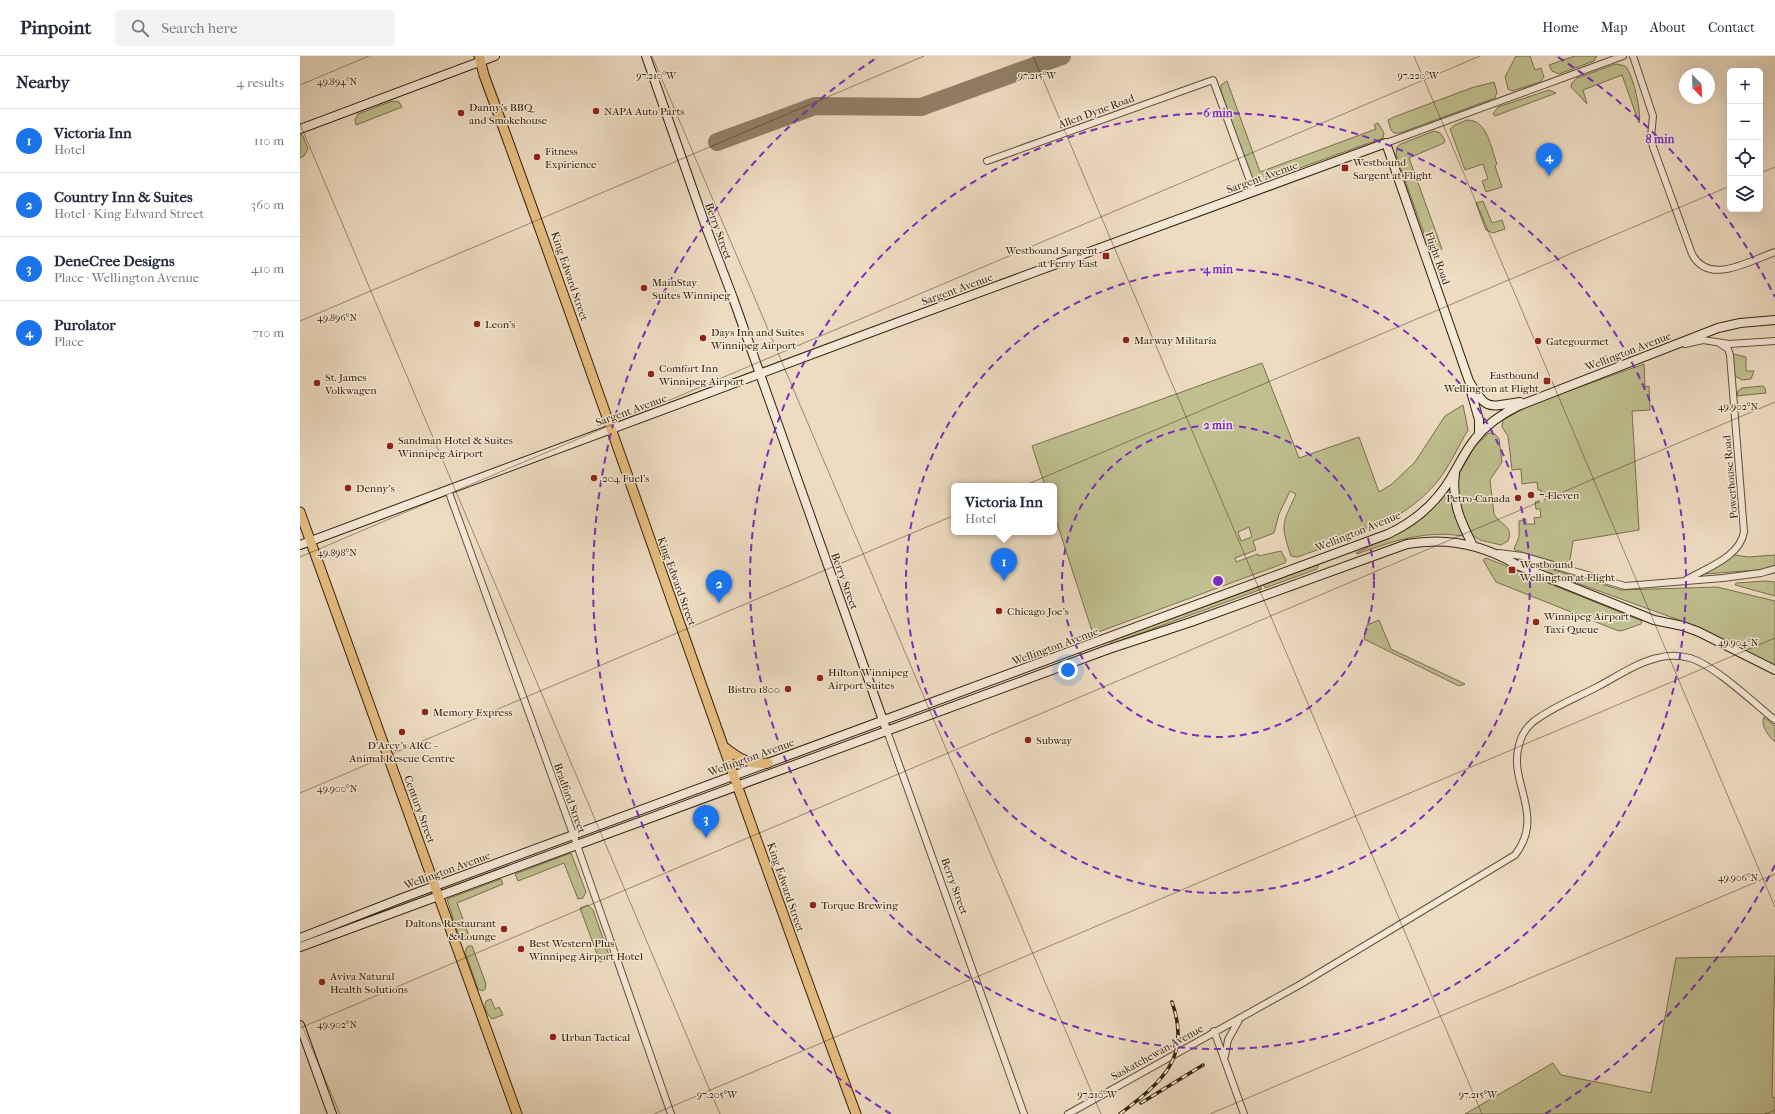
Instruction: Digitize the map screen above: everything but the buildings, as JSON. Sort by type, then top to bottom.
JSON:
[{"type":"main road","points":[[300,129],[480,59],[495,56]]},
{"type":"main road","name":"Berry Street","points":[[646,56],[887,731]]},
{"type":"main road","name":"King Edward Street","points":[[480,59],[610,430],[856,1114]]},
{"type":"main road","name":"Sargent Avenue","points":[[300,545],[1386,143]]},
{"type":"main road","name":"Flight Road","points":[[1386,143],[1469,381]]},
{"type":"main road","name":"Wellington Avenue","points":[[300,938],[574,836],[671,798],[1087,646],[1396,530],[1413,520],[1439,496],[1479,434],[1502,415],[1527,402],[1718,328],[1740,323],[1775,320]]},
{"type":"main road","points":[[1469,381],[1480,399],[1486,405],[1500,406],[1527,402]]},
{"type":"main road","points":[[1469,381],[1479,420],[1479,434]]},
{"type":"main road","points":[[1457,468],[1454,486],[1455,504],[1459,518],[1473,546]]},
{"type":"main road","name":"Century Street","points":[[300,512],[517,1114]]},
{"type":"main road","name":"Wellington Avenue","points":[[300,947],[1090,656],[1191,622],[1397,546],[1418,542],[1438,540],[1473,546],[1497,553],[1517,565],[1647,617],[1683,626],[1699,632],[1775,670]]},
{"type":"main road","points":[[1087,646],[1090,656]]},
{"type":"main road","points":[[976,687],[980,696]]},
{"type":"main road","points":[[723,746],[744,761],[759,764],[768,763]]},
{"type":"main road","points":[[671,798],[674,808]]},
{"type":"main road","points":[[300,1025],[332,1114]]},
{"type":"street","name":"Sargent Avenue","points":[[1386,143],[1623,56]]},
{"type":"street","points":[[1632,56],[1653,116],[1651,137],[1653,147],[1692,254],[1700,266],[1708,270],[1722,271],[1775,252]]},
{"type":"street","name":"Allen Dyne Road","points":[[987,161],[1213,80],[1254,192]]},
{"type":"street","points":[[1671,347],[1703,340],[1736,344],[1775,341]]},
{"type":"street","name":"Powerhouse Road","points":[[1683,582],[1733,553],[1740,544],[1744,532],[1730,356],[1728,349],[1719,343]]},
{"type":"street","name":"Bradford Street","points":[[448,490],[574,836],[671,1114]]},
{"type":"street","name":"Wellington Avenue","points":[[1497,553],[1522,556],[1625,586],[1723,578],[1761,573],[1775,569]]},
{"type":"street","name":"Saskatchewan Avenue","points":[[1068,1114],[1214,1031],[1301,984],[1515,855],[1521,847],[1525,836],[1528,815],[1518,766],[1518,746],[1528,727],[1539,718],[1641,663],[1658,657],[1674,655],[1690,658],[1710,668],[1775,720]]},
{"type":"street","name":"Berry Street","points":[[887,731],[1024,1114]]},
{"type":"street","points":[[1225,1062],[1226,1044],[1240,1018]]},
{"type":"street","points":[[1214,1031],[1244,1114]]},
{"type":"green space","points":[[1516,56],[1530,56],[1535,70],[1541,68],[1544,77],[1540,82],[1512,91],[1508,89],[1505,77]]},
{"type":"green space","points":[[1575,56],[1597,56],[1594,61],[1559,74],[1552,71],[1549,65]]},
{"type":"green space","points":[[1616,64],[1625,66],[1631,77],[1638,103],[1640,118],[1639,123],[1622,75],[1583,90],[1587,104],[1571,87],[1572,83],[1577,78]]},
{"type":"green space","points":[[1227,81],[1260,172],[1376,129],[1374,125],[1378,123],[1384,133],[1383,138],[1258,183],[1252,179],[1221,91],[1221,85]]},
{"type":"green space","points":[[1494,82],[1497,92],[1495,98],[1400,133],[1394,133],[1391,130],[1388,120],[1394,117],[1471,88]]},
{"type":"green space","points":[[1549,90],[1556,93],[1495,116],[1493,114],[1498,107]]},
{"type":"green space","points":[[392,101],[399,102],[402,107],[356,125],[355,120],[358,114]]},
{"type":"green space","points":[[1467,120],[1474,121],[1480,125],[1488,136],[1497,164],[1495,166],[1502,187],[1486,192],[1482,181],[1488,179],[1483,164],[1465,170],[1450,129]]},
{"type":"green space","points":[[1434,131],[1440,133],[1445,140],[1444,143],[1409,158],[1442,249],[1435,251],[1430,249],[1428,245],[1396,155],[1397,147],[1401,144]]},
{"type":"green space","points":[[300,134],[303,136],[308,149],[304,156],[300,158]]},
{"type":"green space","points":[[1483,201],[1492,223],[1502,220],[1505,229],[1493,233],[1486,230],[1476,203]]},
{"type":"green space","points":[[1733,354],[1746,357],[1746,371],[1754,371],[1751,379],[1742,380],[1735,376]]},
{"type":"green space","points":[[1262,363],[1299,458],[1359,437],[1379,492],[1392,484],[1415,462],[1445,416],[1463,405],[1468,430],[1437,482],[1423,497],[1390,520],[1354,536],[1298,557],[1291,556],[1284,530],[1285,519],[1296,494],[1290,491],[1279,514],[1274,533],[1253,541],[1256,550],[1235,558],[1236,562],[1258,554],[1259,556],[1281,551],[1286,560],[1285,563],[1093,634],[1057,523],[1057,483],[1044,483],[1032,446]],"holes":[[[1249,527],[1252,537],[1241,541],[1238,532]]]},
{"type":"green space","points":[[1644,364],[1645,387],[1649,386],[1650,410],[1632,411],[1639,530],[1573,541],[1569,566],[1515,550],[1514,549],[1519,537],[1519,521],[1526,519],[1526,524],[1535,524],[1534,518],[1541,517],[1540,509],[1536,509],[1535,502],[1542,500],[1541,490],[1538,490],[1537,482],[1522,484],[1521,469],[1512,470],[1508,436],[1502,427],[1503,420],[1532,404]]},
{"type":"green space","points":[[1763,386],[1766,393],[1737,396],[1738,391],[1742,388]]},
{"type":"green space","points":[[1489,433],[1495,434],[1499,439],[1502,462],[1490,480],[1494,514],[1506,526],[1509,532],[1508,541],[1501,545],[1480,540],[1471,534],[1458,507],[1458,480],[1460,472],[1475,446]]},
{"type":"green space","points":[[1449,489],[1453,510],[1463,536],[1435,534],[1409,538],[1357,554],[1356,553],[1400,532],[1419,521],[1440,501]]},
{"type":"green space","points":[[1735,555],[1748,557],[1775,555],[1775,565],[1758,570],[1705,574]]},
{"type":"green space","points":[[1486,558],[1642,621],[1641,624],[1621,631],[1616,630],[1496,582],[1483,560]]},
{"type":"green space","points":[[1517,559],[1621,590],[1717,587],[1775,601],[1775,667],[1679,620],[1516,561]]},
{"type":"green space","points":[[1319,563],[1317,569],[1265,588],[1263,584]]},
{"type":"green space","points":[[1765,581],[1775,582],[1775,596],[1735,585],[1736,583]]},
{"type":"green space","points":[[1260,585],[1262,589],[1111,644],[1110,641]]},
{"type":"green space","points":[[1379,620],[1391,649],[1465,684],[1459,686],[1364,639],[1367,625]]},
{"type":"green space","points":[[1764,717],[1775,726],[1775,742],[1764,727]]},
{"type":"green space","points":[[571,853],[586,892],[583,898],[578,899],[564,863],[518,881],[515,874]]},
{"type":"green space","points":[[501,879],[503,884],[457,903],[469,936],[467,939],[462,939],[459,937],[447,899]]},
{"type":"green space","points":[[588,905],[593,910],[610,958],[600,962],[580,908]]},
{"type":"green space","points":[[469,946],[472,946],[486,984],[483,991],[478,989],[465,952]]},
{"type":"green space","points":[[1775,956],[1772,1097],[1775,1098],[1775,1114],[1465,1114],[1553,1063],[1561,1075],[1651,1093],[1676,958]]},
{"type":"green space","points":[[491,999],[495,1009],[499,1007],[503,1015],[492,1019],[485,1008],[486,1001]]},
{"type":"taxiway","points":[[717,142],[815,106],[921,107],[1062,56]]},
{"type":"railway","points":[[1120,1114],[1160,1080],[1169,1067],[1175,1054],[1178,1039],[1177,1022],[1172,1002]]},
{"type":"railway","points":[[1141,1103],[1203,1065]]},
{"type":"place","name":"NAPA Auto Parts","points":[[596,111]]},
{"type":"place","name":"Danny's BBQ and Smokehouse","points":[[461,113]]},
{"type":"place","name":"Fitness Expirience","points":[[537,157]]},
{"type":"place","name":"Westbound Sargent at Flight","points":[[1345,168]]},
{"type":"place","name":"Purolator","points":[[1549,176]]},
{"type":"place","name":"Westbound Sargent at Ferry East","points":[[1106,256]]},
{"type":"place","name":"MainStay Suites Winnipeg","points":[[644,288]]},
{"type":"place","name":"Leon's","points":[[477,324]]},
{"type":"place","name":"Days Inn and Suites Winnipeg Airport","points":[[703,338]]},
{"type":"place","name":"Marway Militaria","points":[[1126,340]]},
{"type":"place","name":"Gategourmet","points":[[1538,341]]},
{"type":"place","name":"Comfort Inn Winnipeg Airport","points":[[651,374]]},
{"type":"place","name":"Eastbound Wellington at Flight","points":[[1547,381]]},
{"type":"place","name":"St. James Volkwagen","points":[[317,383]]},
{"type":"place","name":"Sandman Hotel & Suites Winnipeg Airport","points":[[390,446]]},
{"type":"place","name":"204 Fuel's","points":[[594,478]]},
{"type":"place","name":"Denny's","points":[[348,488]]},
{"type":"place","name":"7-Eleven","points":[[1531,495]]},
{"type":"place","name":"Petro-Canada","points":[[1518,498]]},
{"type":"place","name":"Westbound Wellington at Flight","points":[[1512,570]]},
{"type":"place","name":"Victoria Inn","points":[[1004,581]]},
{"type":"place","name":"Country Inn & Suites","points":[[719,603]]},
{"type":"place","name":"Chicago Joe's","points":[[999,611]]},
{"type":"place","name":"Winnipeg Airport Taxi Queue","points":[[1536,622]]},
{"type":"place","name":"Hilton Winnipeg Airport Suites","points":[[820,678]]},
{"type":"place","name":"Bistro 1800","points":[[788,689]]},
{"type":"place","name":"Memory Express","points":[[425,712]]},
{"type":"place","name":"D'Arcy's ARC - Animal Rescue Centre","points":[[402,732]]},
{"type":"place","name":"Subway","points":[[1028,740]]},
{"type":"place","name":"DeneCree Designs","points":[[706,838]]},
{"type":"place","name":"Torque Brewing","points":[[813,905]]},
{"type":"place","name":"Daltons Restaurant & Lounge","points":[[504,929]]},
{"type":"place","name":"Best Western Plus Winnipeg Airport Hotel","points":[[521,949]]},
{"type":"place","name":"Aviva Natural Health Solutions","points":[[322,982]]},
{"type":"place","name":"Urban Tactical","points":[[553,1037]]}]
